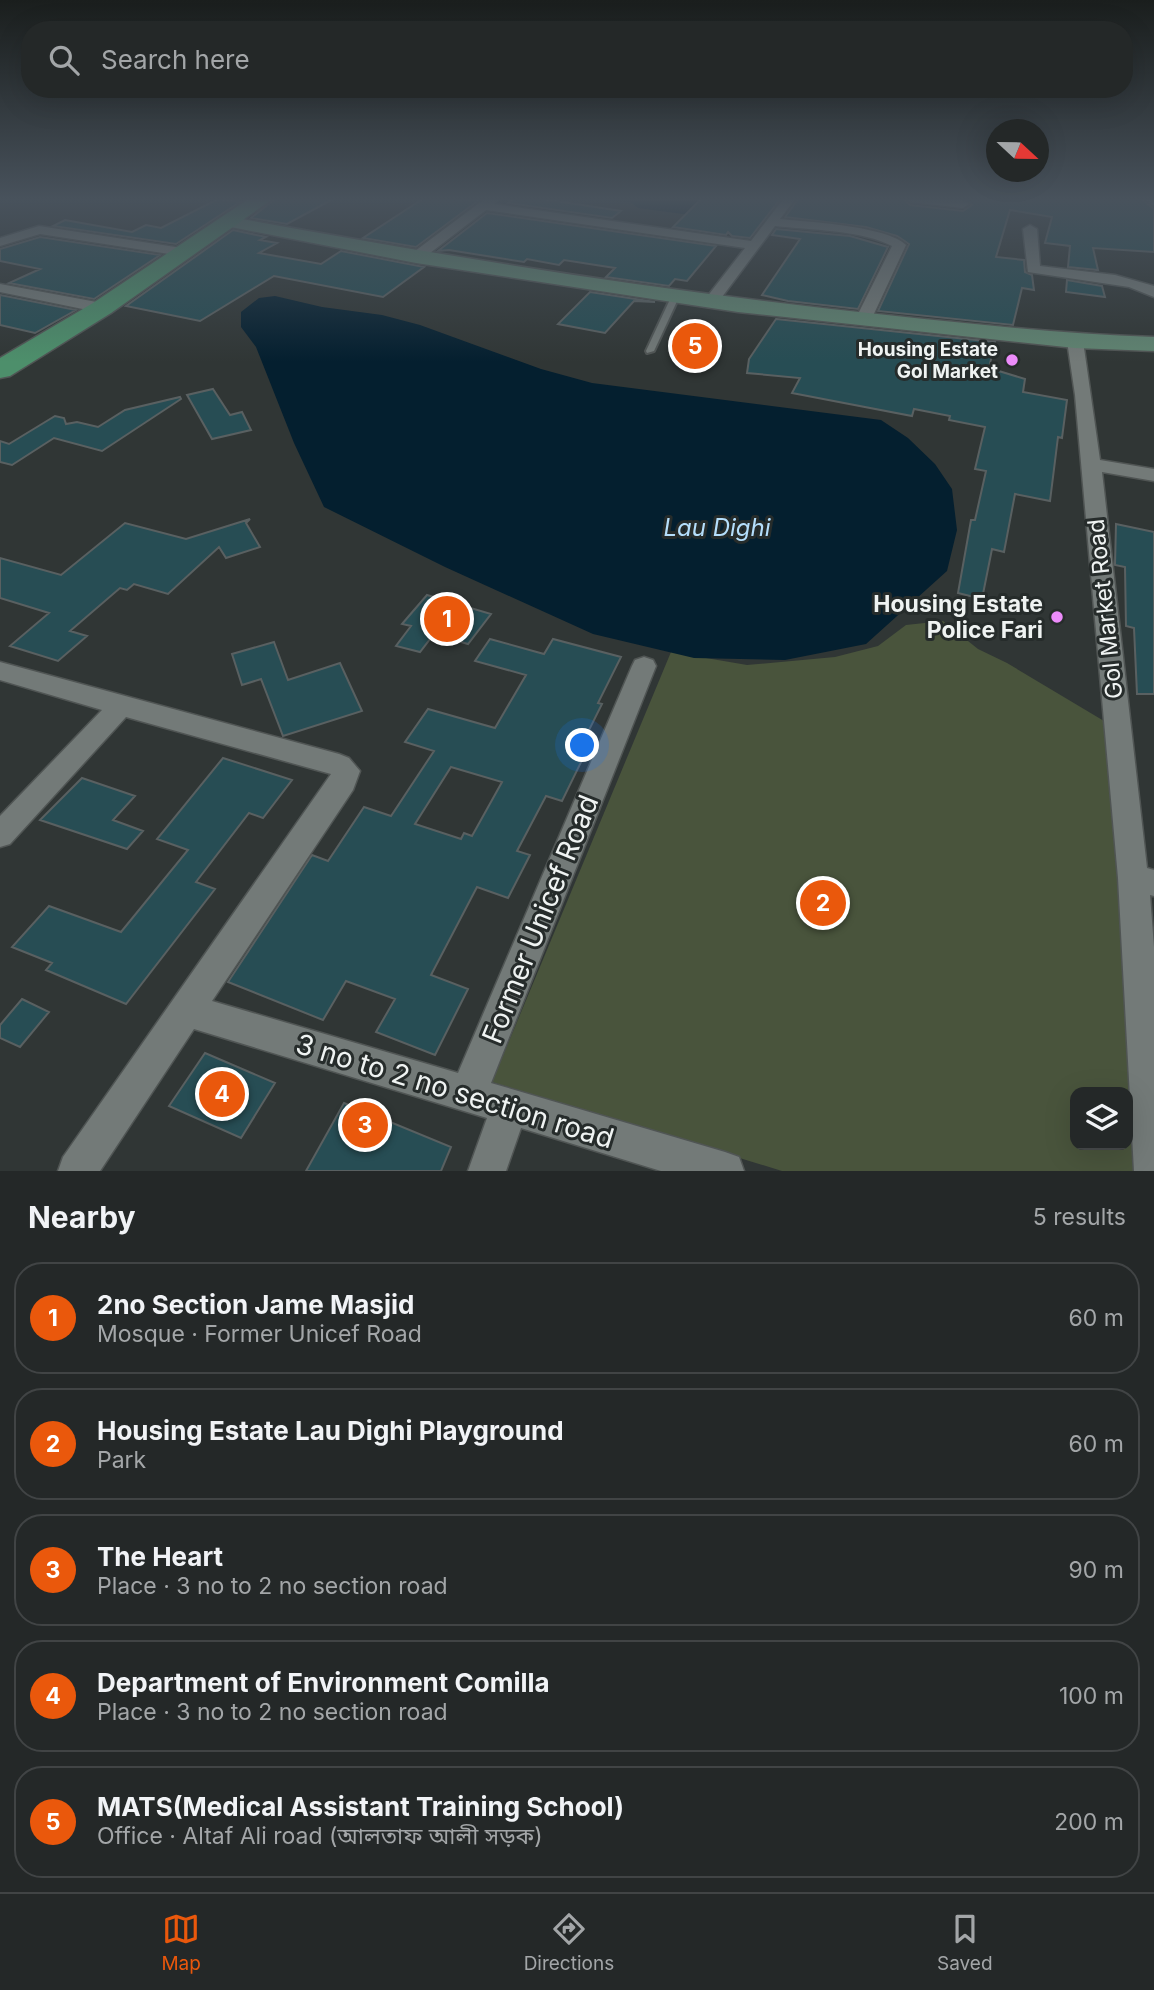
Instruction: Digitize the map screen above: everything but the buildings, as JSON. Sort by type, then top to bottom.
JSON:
[{"type":"main road","points":[[0,370],[102,308],[181,253]]},
{"type":"main road","points":[[393,253],[711,302],[1075,341],[1154,344]]},
{"type":"street","points":[[416,257],[422,253]]},
{"type":"street","points":[[711,302],[748,253]]},
{"type":"street","points":[[864,318],[896,253]]},
{"type":"street","points":[[1032,253],[1033,269],[1131,283],[1149,288],[1154,293]]},
{"type":"street","points":[[0,288],[102,308]]},
{"type":"street","name":"Gol Market Road","points":[[1075,341],[1143,880],[1153,1171]]},
{"type":"street","points":[[1091,464],[1154,475]]},
{"type":"street","name":"Former Unicef Road","points":[[468,1094],[645,666]]},
{"type":"street","points":[[0,671],[339,765],[346,771],[343,782],[77,1171]]},
{"type":"street","points":[[0,835],[121,706]]},
{"type":"street","name":"3 no to 2 no section road","points":[[186,1010],[725,1171]]},
{"type":"street","points":[[487,1171],[510,1107]]},
{"type":"lane","points":[[650,351],[676,297]]},
{"type":"green space","points":[[943,621],[978,649],[1007,663],[1104,721],[1131,935],[1142,1171],[782,1171],[492,1082],[671,652],[747,665],[835,657],[878,646],[906,625]]},
{"type":"water","name":"Lau Dighi","points":[[275,296],[322,307],[382,315],[420,325],[541,369],[592,383],[881,420],[908,438],[935,464],[952,489],[957,530],[947,571],[866,644],[785,660],[694,658],[593,634],[445,567],[324,507],[294,443],[256,347],[241,327],[241,312],[259,298]]},
{"type":"place","name":"MATS(Medical Assistant Training School)","points":[[695,346]]},
{"type":"place","name":"Housing Estate Gol Market","points":[[1012,360]]},
{"type":"place","name":"Housing Estate Police Fari","points":[[1057,617]]},
{"type":"place","name":"2no Section Jame Masjid","points":[[447,619]]},
{"type":"place","name":"Housing Estate Lau Dighi Playground","points":[[823,903]]},
{"type":"place","name":"Department of Environment Comilla","points":[[222,1094]]},
{"type":"place","name":"The Heart","points":[[365,1125]]}]
